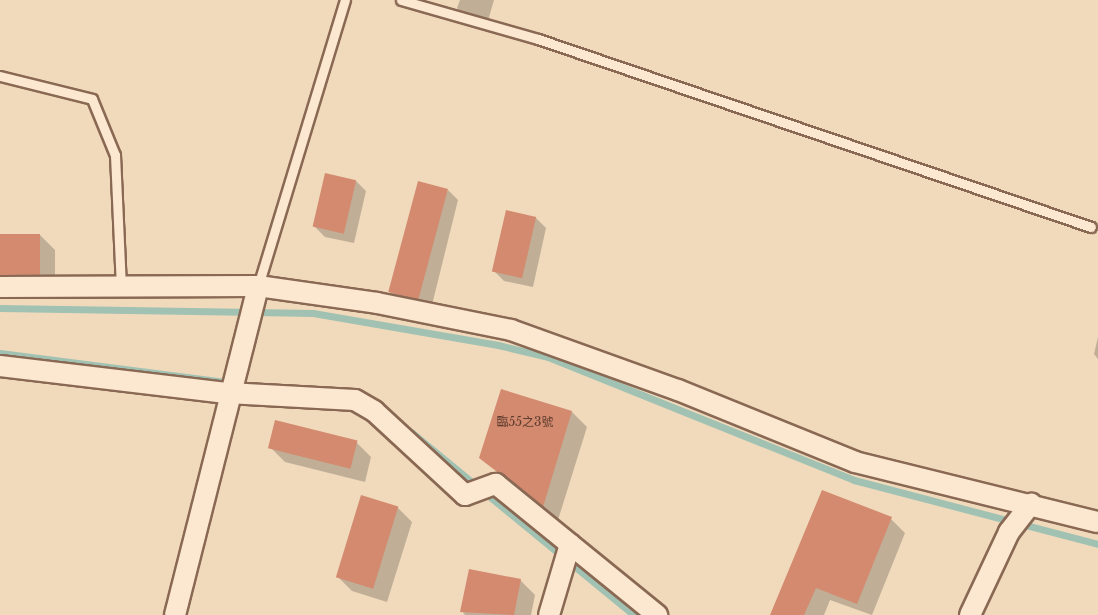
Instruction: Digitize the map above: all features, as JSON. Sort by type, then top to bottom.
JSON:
[{"type":"street","points":[[175,615],[228,393],[258,286]]},
{"type":"street","points":[[0,287],[258,286],[377,303],[510,330],[678,390],[855,462],[1026,509],[1098,522]]},
{"type":"street","points":[[0,366],[228,393],[355,400],[374,411],[465,495],[496,484],[657,615]]},
{"type":"street","points":[[970,615],[1009,532],[1026,509]]},
{"type":"street","points":[[549,615],[570,544]]},
{"type":"lane","points":[[258,286],[345,0]]},
{"type":"lane","points":[[401,0],[538,39],[1091,227]]},
{"type":"lane","points":[[0,76],[92,99],[115,154],[121,286]]},
{"type":"building","points":[[325,173],[356,180],[344,234],[313,227]]},
{"type":"building","points":[[418,181],[448,189],[418,300],[388,292]]},
{"type":"building","points":[[506,210],[536,217],[522,278],[492,271]]},
{"type":"building","points":[[0,234],[40,234],[40,275],[0,275]]},
{"type":"building","points":[[501,389],[572,411],[543,507],[479,458]]},
{"type":"building","points":[[275,420],[357,441],[350,469],[268,448]]},
{"type":"building","points":[[822,490],[892,517],[857,604],[816,588],[804,615],[770,615]]},
{"type":"building","points":[[361,495],[398,506],[373,589],[336,577]]},
{"type":"building","points":[[469,569],[521,579],[514,615],[460,612]]},
{"type":"waterway","points":[[0,308],[313,313],[498,345],[548,357],[854,480],[1098,544]]},
{"type":"waterway","points":[[0,353],[233,383]]},
{"type":"waterway","points":[[411,432],[634,615]]}]
